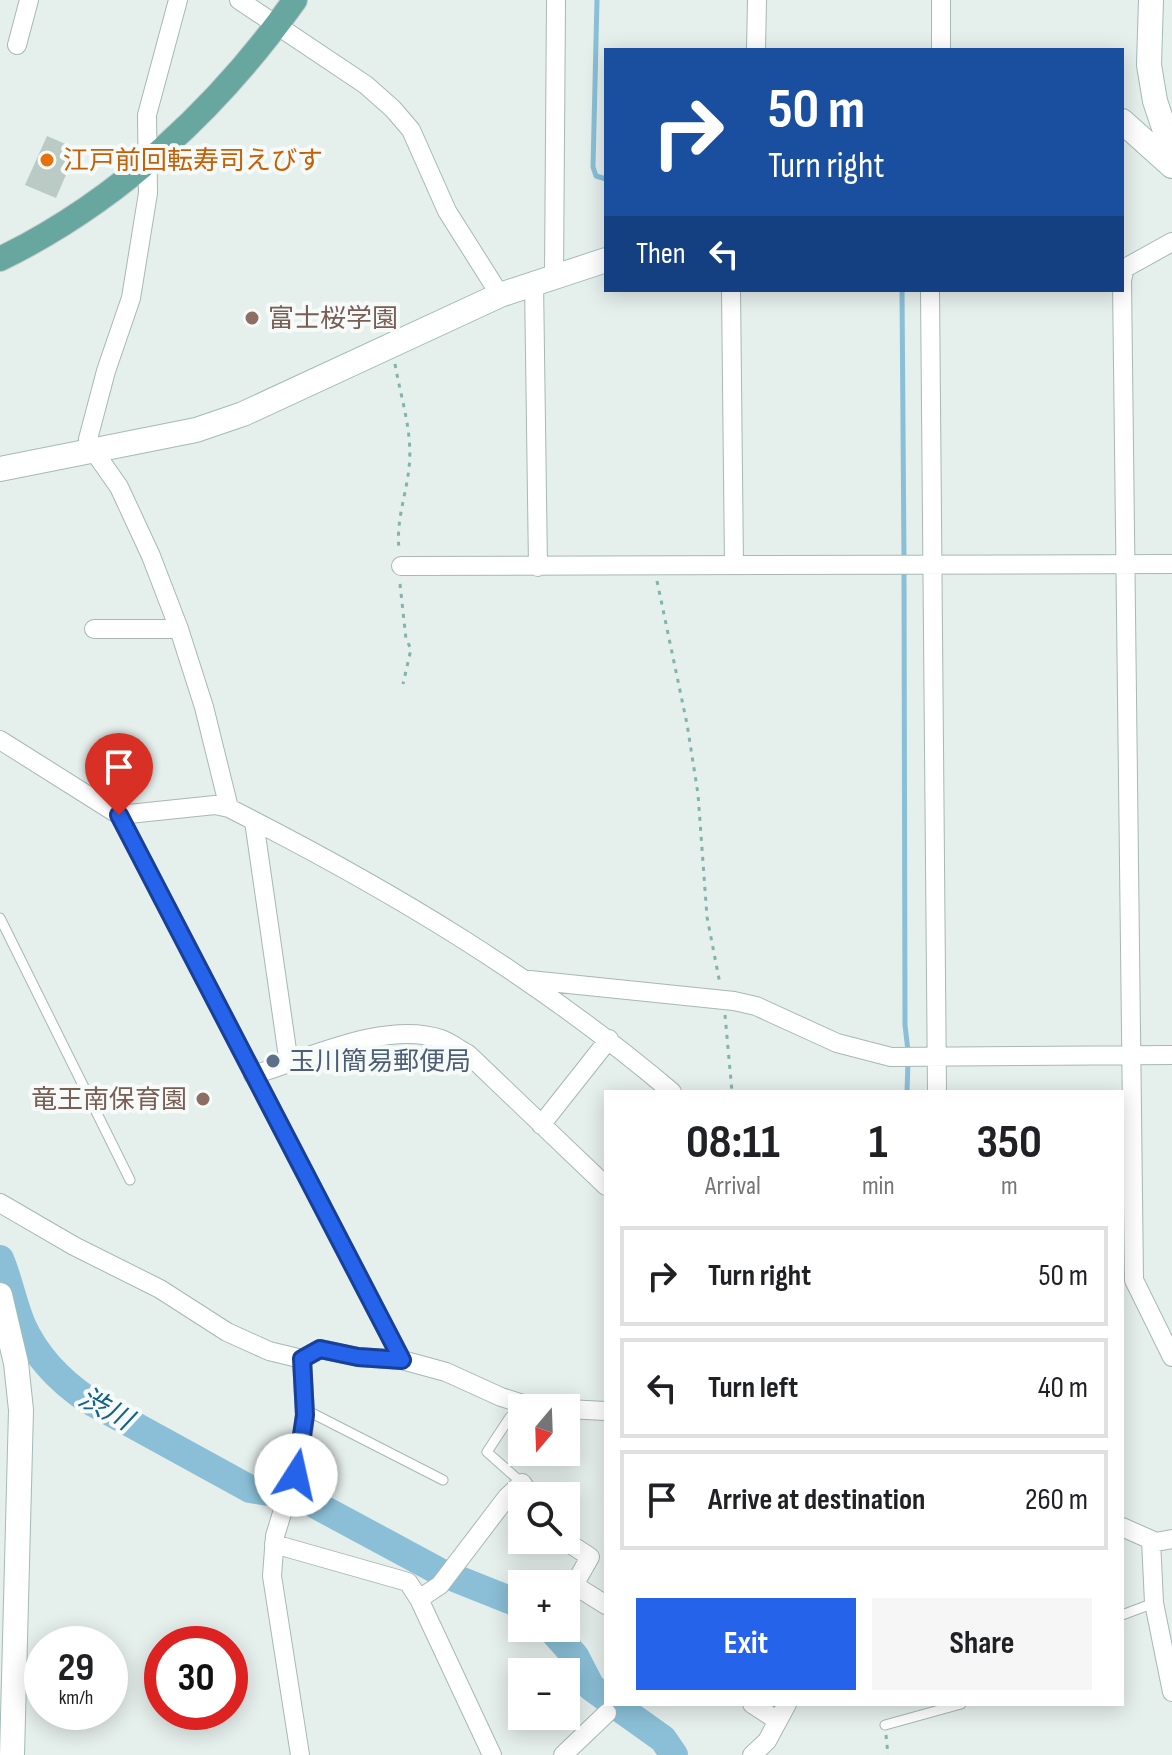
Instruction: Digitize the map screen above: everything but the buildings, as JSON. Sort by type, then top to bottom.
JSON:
[{"type":"main road","points":[[0,259],[118,187],[147,163],[202,112],[277,28],[295,0]]},
{"type":"street","points":[[17,45],[29,0]]},
{"type":"street","points":[[178,0],[147,115],[148,193],[131,298],[106,371],[88,439],[119,487],[151,556],[179,629],[204,707],[229,808]]},
{"type":"street","points":[[538,567],[544,279],[556,0]]},
{"type":"street","points":[[756,48],[757,0]]},
{"type":"street","points":[[941,0],[941,48]]},
{"type":"street","points":[[1151,0],[1149,65],[1163,99],[1172,152]]},
{"type":"street","points":[[252,4],[277,28],[366,85],[411,130],[447,211],[500,295]]},
{"type":"street","points":[[1124,108],[1163,99]]},
{"type":"street","points":[[1124,122],[1172,166]]},
{"type":"street","points":[[1124,272],[1125,268],[1172,242]]},
{"type":"street","points":[[0,469],[196,430],[243,414],[500,295],[604,261]]},
{"type":"street","points":[[731,292],[734,565]]},
{"type":"street","points":[[930,292],[937,1090]]},
{"type":"street","points":[[1122,292],[1131,1055],[1128,1266],[1172,1357]]},
{"type":"street","points":[[401,566],[1172,564]]},
{"type":"street","points":[[94,629],[179,629]]},
{"type":"street","points":[[0,740],[119,815],[402,1360]]},
{"type":"street","points":[[119,815],[215,805],[229,808],[325,857],[432,918],[527,980],[609,1039],[670,1090]]},
{"type":"street","points":[[254,821],[289,1064]]},
{"type":"street","points":[[527,980],[756,1006],[837,1043],[891,1057],[1172,1055]]},
{"type":"street","points":[[253,1075],[386,1034],[441,1039],[468,1054],[604,1184]]},
{"type":"street","points":[[541,1125],[609,1039]]},
{"type":"street","points":[[0,1203],[74,1246],[160,1289],[227,1332],[269,1351],[302,1359],[320,1349],[358,1357],[402,1360],[446,1372],[508,1400]]},
{"type":"street","points":[[0,1295],[16,1363],[21,1410],[12,1755]]},
{"type":"street","points":[[300,1755],[273,1587],[274,1544],[298,1463],[304,1409],[302,1359]]},
{"type":"street","points":[[580,1410],[604,1411]]},
{"type":"street","points":[[419,1599],[440,1585],[508,1497]]},
{"type":"street","points":[[1124,1528],[1156,1542],[1172,1539]]},
{"type":"street","points":[[1151,1540],[1154,1603],[1172,1692]]},
{"type":"street","points":[[274,1544],[408,1582],[419,1599],[492,1755]]},
{"type":"street","points":[[580,1550],[590,1557],[574,1585],[604,1604]]},
{"type":"street","points":[[755,1706],[778,1721]]},
{"type":"street","points":[[752,1755],[767,1741],[786,1706]]},
{"type":"street","points":[[563,1755],[607,1713]]},
{"type":"lane","points":[[0,918],[130,1180]]},
{"type":"lane","points":[[304,1409],[443,1480]]},
{"type":"lane","points":[[508,1420],[487,1452],[519,1482]]},
{"type":"lane","points":[[1124,1614],[1154,1603]]},
{"type":"lane","points":[[885,1725],[954,1706]]},
{"type":"path","points":[[392,344],[402,406],[408,415],[410,467],[397,528],[401,566],[399,579],[406,639],[411,649],[403,684]]},
{"type":"path","points":[[654,566],[687,724],[698,794],[707,917],[723,1000],[732,1090]]},
{"type":"waterway","points":[[597,0],[593,167],[596,176],[604,178]]},
{"type":"waterway","points":[[902,292],[904,559]]},
{"type":"waterway","points":[[904,569],[905,1025],[908,1051]]},
{"type":"waterway","points":[[907,1090],[908,1061]]},
{"type":"waterway","name":"渋川","points":[[0,1259],[28,1336],[50,1367],[68,1385],[88,1400],[250,1489],[274,1493]]},
{"type":"waterway","name":"渋川","points":[[301,1497],[442,1573],[508,1599]]},
{"type":"waterway","name":"渋川","points":[[562,1642],[575,1656],[591,1687],[604,1697]]},
{"type":"waterway","name":"渋川","points":[[617,1706],[663,1739],[674,1755]]},
{"type":"place","name":"江戸前回転寿司えびす","points":[[47,160]]},
{"type":"place","name":"富士桜学園","points":[[252,318]]},
{"type":"place","name":"玉川簡易郵便局","points":[[273,1061]]},
{"type":"place","name":"竜王南保育園","points":[[203,1099]]},
{"type":"route","points":[[119,815],[402,1360],[358,1357],[320,1349],[302,1359],[305,1415],[296,1475]]}]
